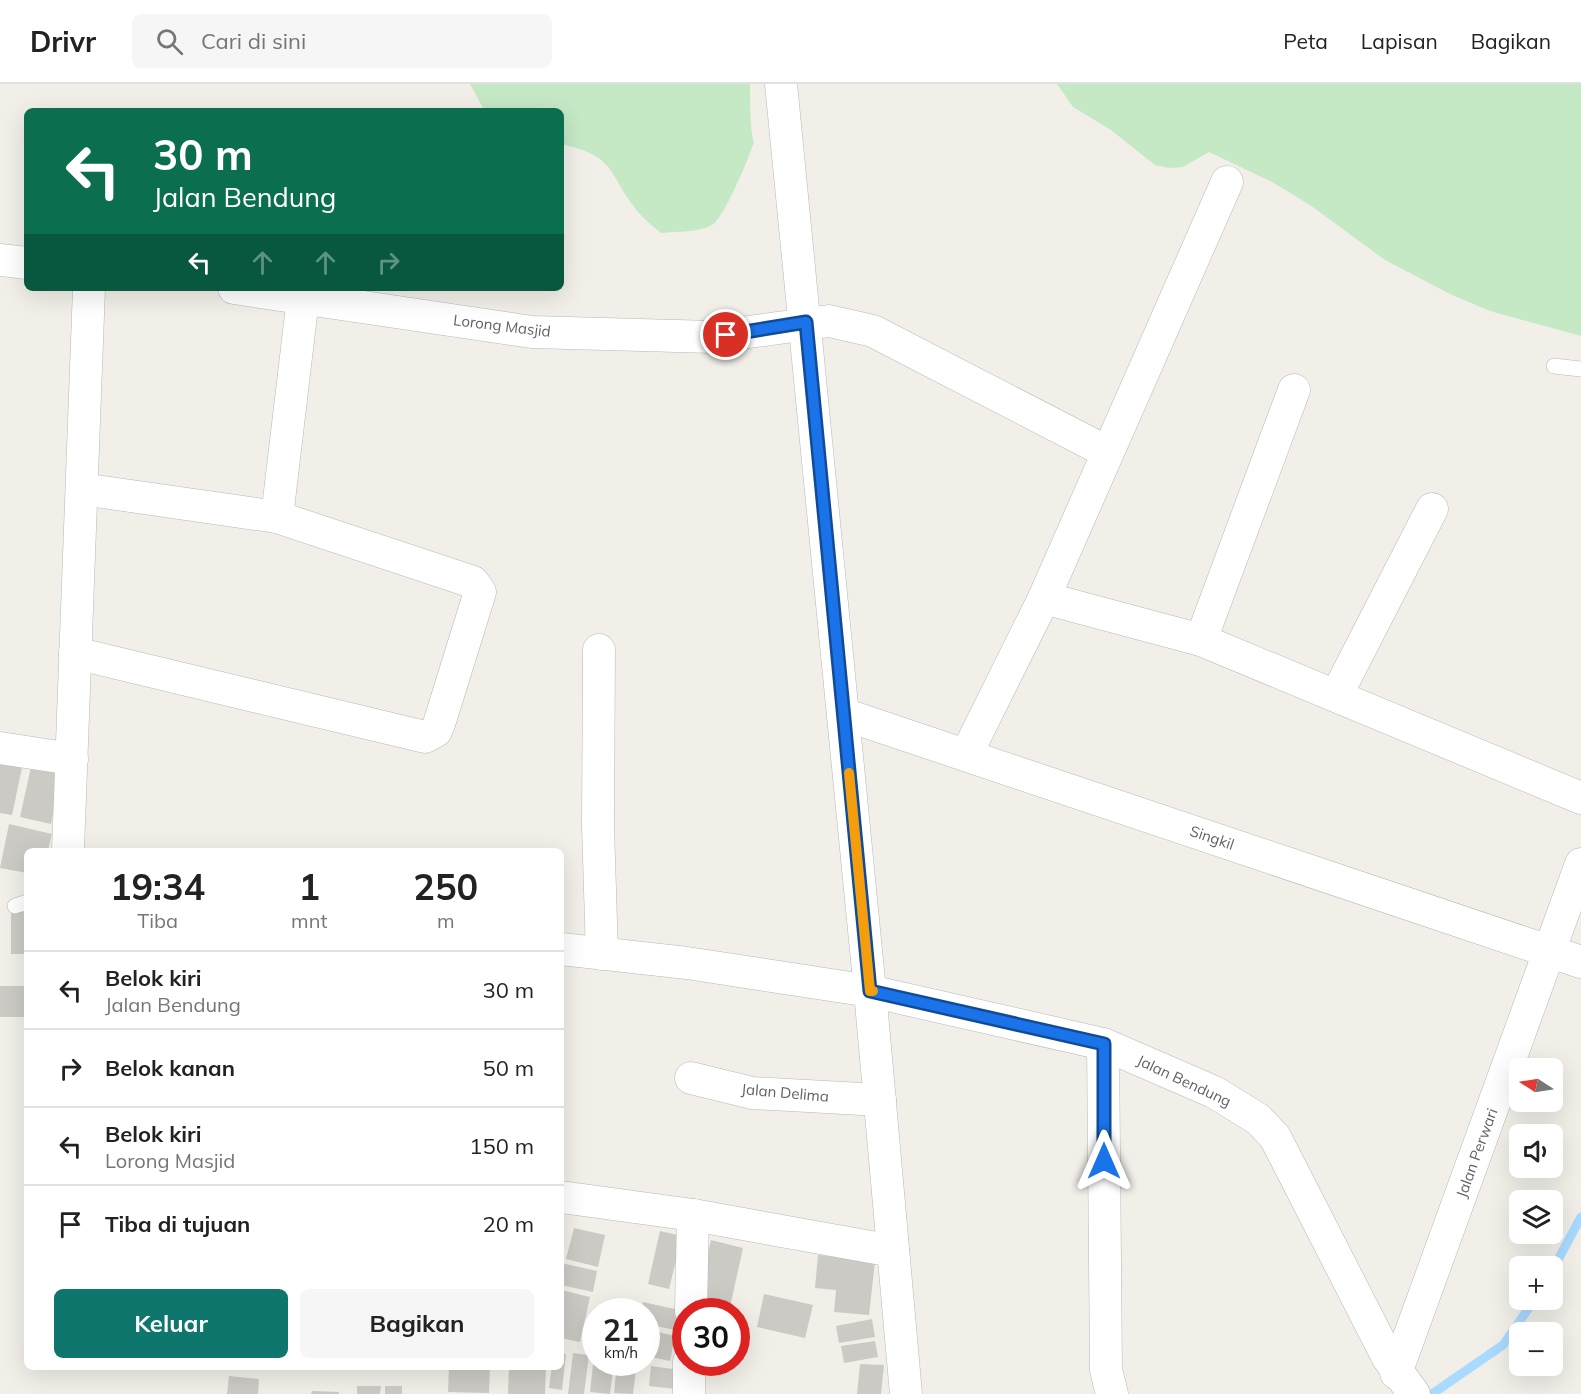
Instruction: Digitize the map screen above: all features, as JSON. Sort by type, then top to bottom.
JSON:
[{"type":"street","points":[[781,84],[870,991],[906,1394]]},
{"type":"street","points":[[966,755],[1044,598],[1227,182]]},
{"type":"street","points":[[0,260],[24,263]]},
{"type":"street","points":[[68,848],[88,291]]},
{"type":"street","name":"Lorong Masjid","points":[[255,291],[532,332],[713,337],[806,322],[829,321],[873,331],[1107,452]]},
{"type":"street","points":[[276,518],[281,501],[303,298]]},
{"type":"street","points":[[1201,640],[1293,390]]},
{"type":"street","points":[[75,653],[418,737],[431,735],[439,724],[480,596],[478,586],[276,518],[82,489]]},
{"type":"street","points":[[1336,696],[1432,509]]},
{"type":"street","points":[[1044,598],[1201,640],[1581,798]]},
{"type":"street","points":[[599,650],[598,826],[602,954]]},
{"type":"street","name":"Singkil","points":[[843,714],[1581,962]]},
{"type":"street","points":[[0,748],[72,759]]},
{"type":"street","name":"Jalan Perwari","points":[[1404,1382],[1581,864]]},
{"type":"street","name":"Jalan Bendung","points":[[564,949],[687,963],[870,991],[1104,1044],[1214,1092],[1258,1119],[1275,1137],[1404,1382]]},
{"type":"street","points":[[1104,1044],[1106,1370],[1112,1394]]},
{"type":"street","name":"Jalan Delima","points":[[691,1078],[753,1093],[880,1100]]},
{"type":"street","points":[[564,1197],[693,1215],[893,1251]]},
{"type":"street","points":[[691,1298],[693,1215]]},
{"type":"street","points":[[689,1376],[689,1394]]},
{"type":"lane","points":[[1554,366],[1581,369]]},
{"type":"green space","points":[[470,84],[750,84],[754,142],[736,187],[723,211],[712,225],[700,229],[661,233],[640,214],[603,162],[594,155],[564,145],[564,108],[483,108]]},
{"type":"green space","points":[[1057,84],[1581,84],[1581,336],[1490,311],[1450,294],[1385,260],[1310,205],[1272,182],[1209,152],[1183,167],[1169,168],[1155,165],[1111,130],[1073,107]]},
{"type":"building","points":[[0,758],[23,763],[12,815],[0,813]]},
{"type":"building","points":[[31,767],[62,773],[51,824],[20,817]]},
{"type":"building","points":[[9,824],[52,834],[48,848],[24,848],[24,872],[0,868]]},
{"type":"building","points":[[11,912],[24,912],[24,954],[11,954]]},
{"type":"building","points":[[0,986],[24,986],[24,1017],[0,1017]]},
{"type":"building","points":[[574,1228],[605,1235],[598,1267],[566,1259]]},
{"type":"building","points":[[660,1231],[682,1236],[669,1289],[648,1284]]},
{"type":"building","points":[[711,1240],[743,1248],[732,1298],[697,1298]]},
{"type":"building","points":[[818,1255],[875,1261],[869,1315],[834,1312],[836,1290],[815,1288]]},
{"type":"building","points":[[564,1264],[597,1271],[593,1292],[564,1286]]},
{"type":"building","points":[[564,1291],[590,1297],[582,1298],[580,1342],[564,1339]]},
{"type":"building","points":[[764,1294],[813,1305],[805,1338],[757,1327]]},
{"type":"building","points":[[660,1306],[672,1308],[672,1329],[660,1327]]},
{"type":"building","points":[[872,1319],[875,1337],[839,1343],[836,1326]]},
{"type":"building","points":[[660,1332],[672,1335],[670,1361],[660,1359]]},
{"type":"building","points":[[875,1341],[878,1357],[844,1363],[841,1346]]},
{"type":"building","points":[[573,1353],[582,1354],[582,1376],[586,1376],[584,1394],[568,1394]]},
{"type":"building","points":[[564,1354],[566,1354],[562,1390],[549,1388],[551,1370],[564,1370]]},
{"type":"building","points":[[860,1364],[884,1365],[881,1394],[857,1394]]},
{"type":"building","points":[[660,1367],[672,1369],[672,1376],[686,1376],[685,1390],[649,1386],[650,1376],[660,1376]]},
{"type":"building","points":[[449,1370],[490,1370],[489,1393],[448,1392]]},
{"type":"building","points":[[509,1370],[546,1370],[545,1394],[508,1394]]},
{"type":"building","points":[[229,1376],[259,1379],[258,1394],[227,1394]]},
{"type":"building","points":[[592,1376],[612,1376],[610,1394],[590,1392]]},
{"type":"building","points":[[616,1376],[635,1376],[633,1394],[614,1393]]},
{"type":"building","points":[[357,1386],[381,1386],[380,1394],[357,1394]]},
{"type":"building","points":[[385,1386],[402,1386],[402,1394],[385,1394]]},
{"type":"building","points":[[312,1391],[339,1392],[339,1394],[311,1394]]},
{"type":"waterway","points":[[1560,1256],[1581,1217]]},
{"type":"waterway","points":[[1432,1394],[1503,1345],[1527,1310]]},
{"type":"slow traffic","points":[[849,773],[870,991],[873,991]]},
{"type":"route","points":[[726,335],[806,322],[870,991],[1104,1044],[1104,1161]]}]
